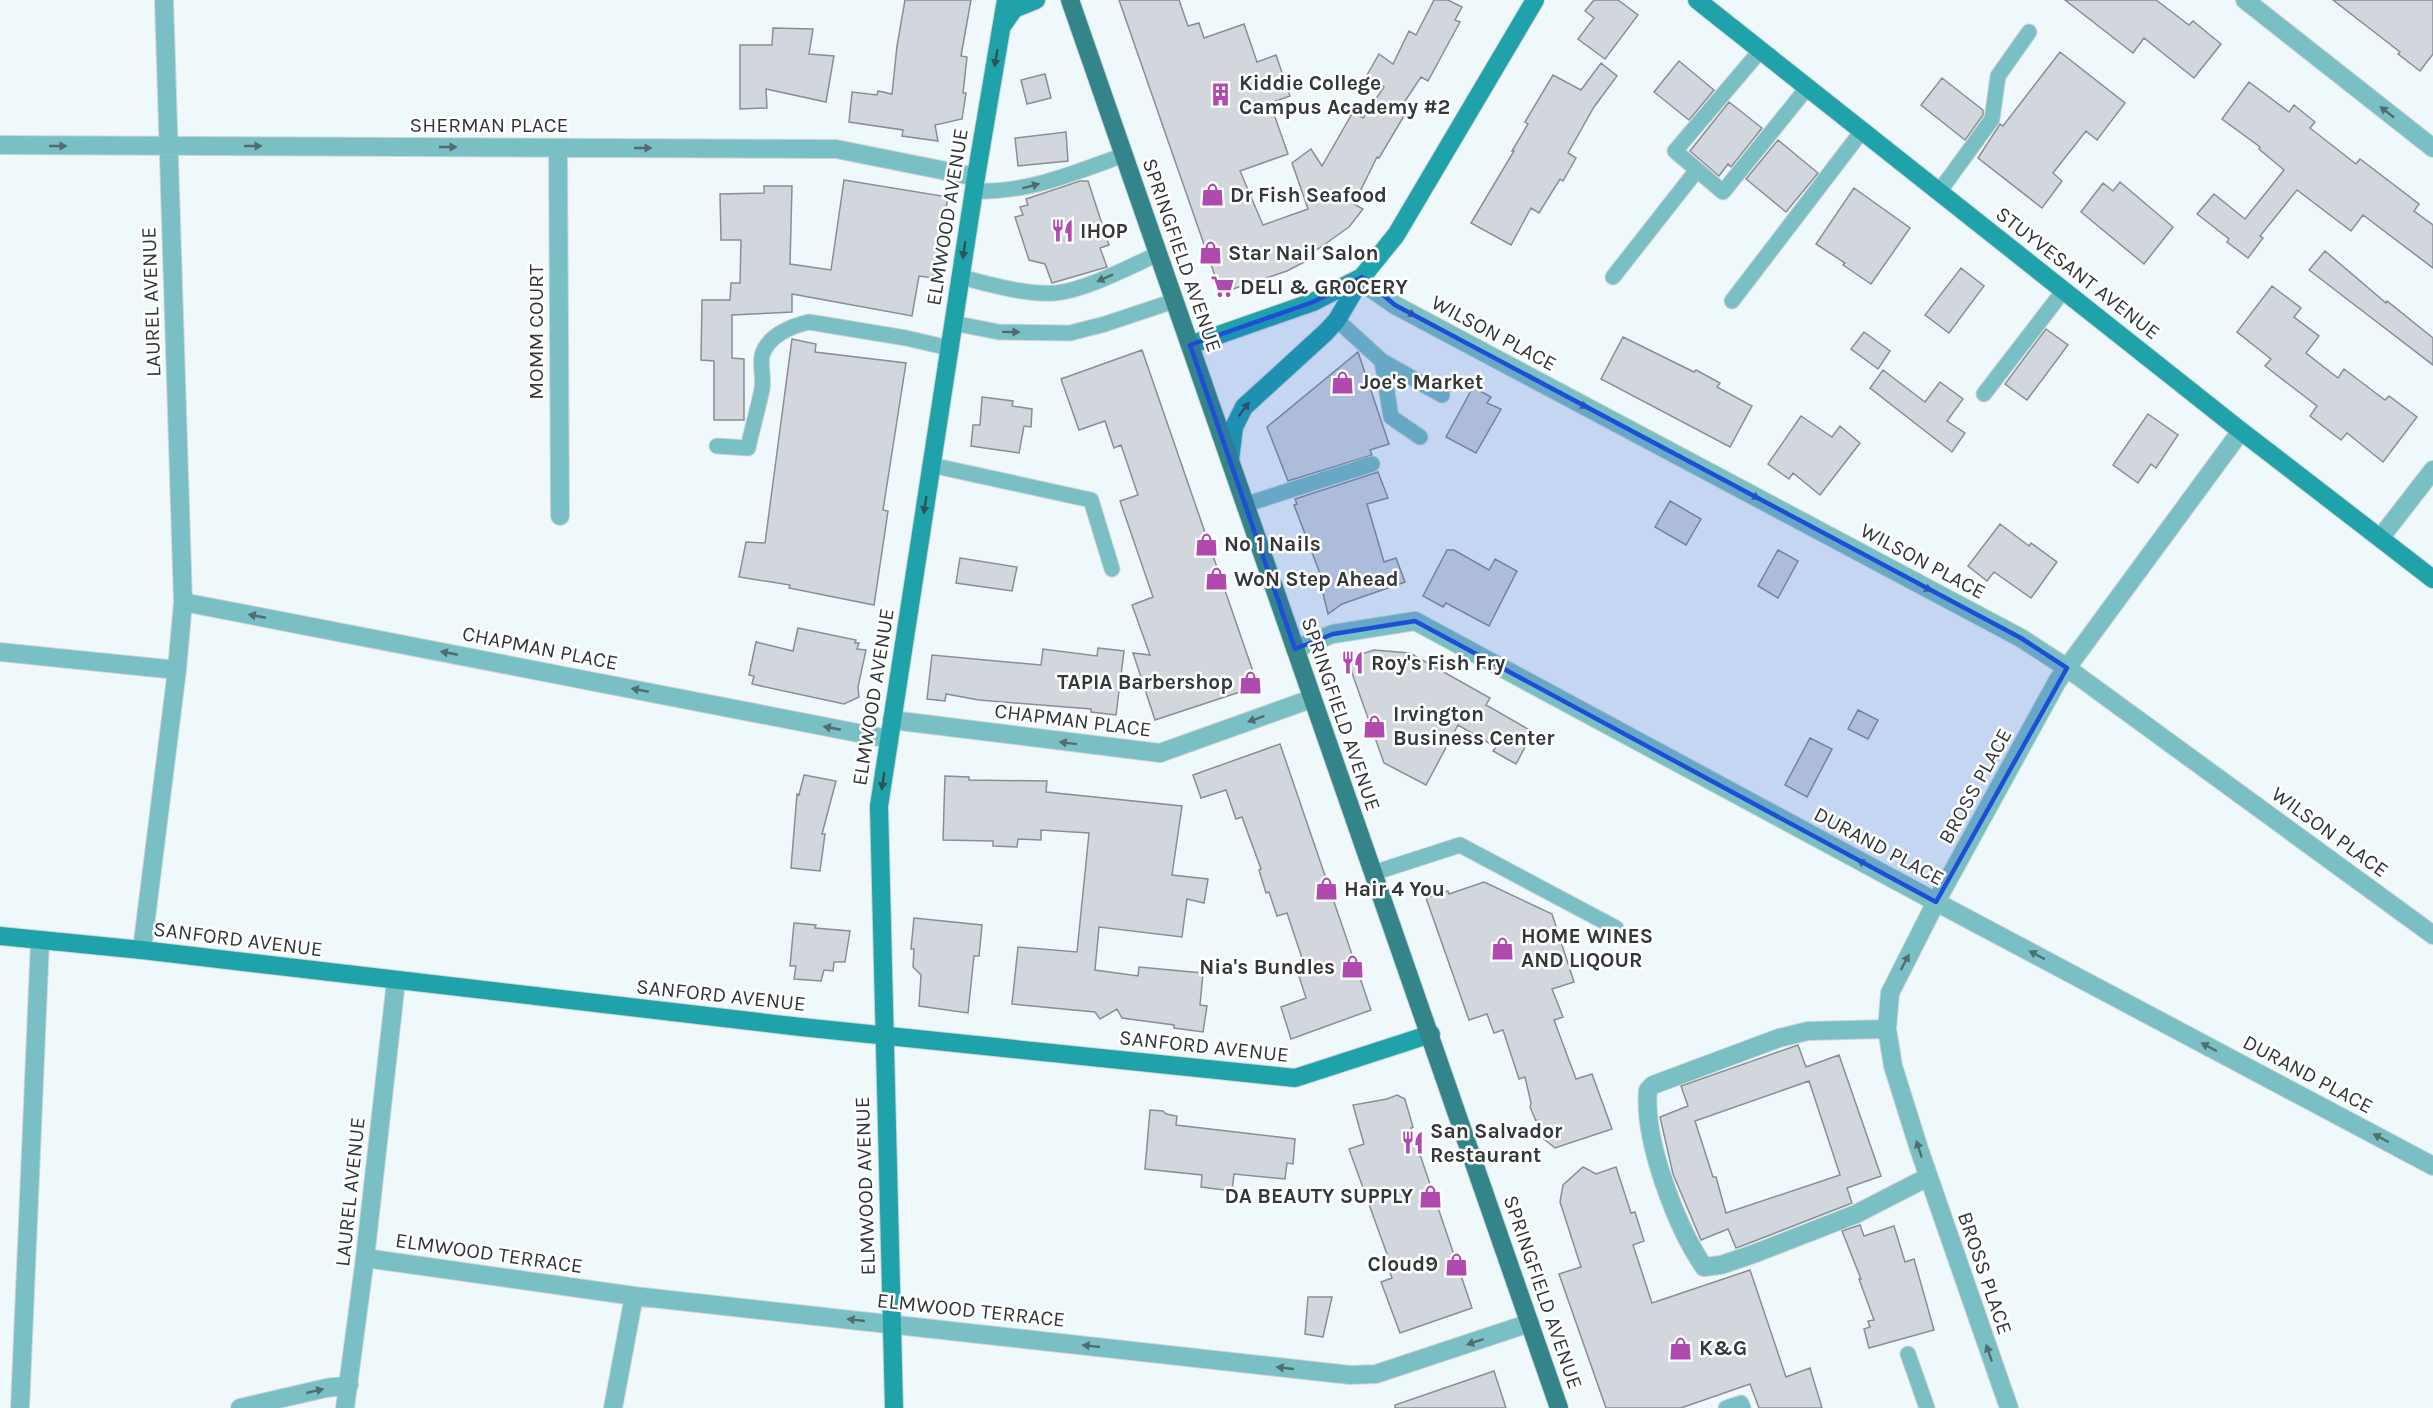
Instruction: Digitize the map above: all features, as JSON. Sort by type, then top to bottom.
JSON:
[{"type":"main road","name":"ELMWOOD AVENUE","points":[[894,1408],[879,806],[960,277],[1006,0]]},
{"type":"main road","points":[[1001,28],[1014,9],[1036,0]]},
{"type":"main road","name":"SPRINGFIELD AVENUE","points":[[1070,0],[1559,1408]]},
{"type":"main road","points":[[1230,464],[1234,427],[1244,407],[1337,320],[1362,277],[1396,235],[1535,0]]},
{"type":"main road","name":"STUYVESANT AVENUE","points":[[1697,0],[2241,431],[2433,579]]},
{"type":"main road","points":[[1190,345],[1313,302],[1362,277]]},
{"type":"main road","name":"SANFORD AVENUE","points":[[0,936],[142,950],[396,981],[884,1035],[1295,1078],[1431,1034]]},
{"type":"street","name":"LAUREL AVENUE","points":[[164,0],[183,602],[177,670]]},
{"type":"street","points":[[2245,0],[2433,148]]},
{"type":"street","name":"SHERMAN PLACE","points":[[0,145],[836,149],[975,184]]},
{"type":"street","name":"MOMM COURT","points":[[558,148],[560,516]]},
{"type":"street","name":"WILSON PLACE","points":[[1362,277],[1372,289],[1395,305],[2021,638],[2067,668],[2433,935]]},
{"type":"street","name":"BROSS PLACE","points":[[2009,1408],[1928,1177],[1893,1066],[1887,1029],[1890,993],[1936,902],[2050,695],[2067,668],[2241,431]]},
{"type":"street","points":[[2381,537],[2433,470]]},
{"type":"street","name":"CHAPMAN PLACE","points":[[183,602],[889,739]]},
{"type":"street","name":"DURAND PLACE","points":[[1295,649],[1333,634],[1415,621],[1936,902],[2430,1158]]},
{"type":"street","points":[[0,652],[177,670],[142,950]]},
{"type":"street","name":"CHAPMAN PLACE","points":[[892,720],[1160,753],[1311,699]]},
{"type":"street","points":[[20,1408],[40,941]]},
{"type":"street","name":"LAUREL AVENUE","points":[[345,1408],[365,1258],[396,981]]},
{"type":"street","points":[[1887,1029],[1808,1031],[1779,1038],[1653,1086],[1648,1090],[1647,1103],[1654,1153],[1689,1242],[1704,1267],[1721,1265],[1756,1253],[1856,1214],[1928,1177]]},
{"type":"street","name":"ELMWOOD TERRACE","points":[[365,1258],[634,1296],[1350,1375],[1376,1374],[1530,1323]]},
{"type":"street","points":[[613,1408],[634,1296]]},
{"type":"street","points":[[240,1408],[326,1388],[349,1386]]},
{"type":"lane","points":[[1939,192],[1992,118],[1998,76],[2029,32]]},
{"type":"lane","points":[[1760,51],[1675,151],[1723,192],[1807,88]]},
{"type":"lane","points":[[1732,301],[1863,131]]},
{"type":"lane","points":[[975,184],[1013,191],[1053,181],[1124,155]]},
{"type":"lane","points":[[1613,277],[1697,170]]},
{"type":"lane","points":[[960,277],[1019,290],[1056,293],[1096,282],[1158,254]]},
{"type":"lane","points":[[1984,394],[2064,290]]},
{"type":"lane","points":[[953,323],[999,332],[1070,333],[1174,301]]},
{"type":"lane","points":[[1337,320],[1382,361],[1442,395]]},
{"type":"lane","points":[[717,446],[748,448],[762,386],[762,356],[770,343],[782,332],[795,325],[809,322],[906,338],[949,348]]},
{"type":"lane","points":[[1382,361],[1391,417],[1420,437]]},
{"type":"lane","points":[[1244,505],[1372,464]]},
{"type":"lane","points":[[931,465],[1091,500],[1112,569]]},
{"type":"lane","points":[[1373,873],[1460,845],[1616,928]]},
{"type":"lane","points":[[1908,1354],[1927,1408]]},
{"type":"lane","points":[[1726,1408],[1741,1403],[1743,1408]]},
{"type":"highlighted area","points":[[1362,277],[1395,305],[2021,638],[2067,668],[1936,902],[1415,621],[1333,634],[1295,649],[1190,345],[1313,302]]},
{"type":"building","points":[[905,0],[971,0],[961,56],[967,57],[963,93],[966,93],[962,119],[935,125],[938,141],[902,136],[903,130],[849,122],[852,92],[877,95],[878,91],[892,94]]},
{"type":"building","points":[[1119,0],[1179,0],[1188,26],[1199,23],[1204,38],[1244,24],[1257,62],[1276,55],[1290,96],[1270,103],[1288,154],[1240,171],[1263,225],[1308,209],[1292,163],[1311,149],[1322,166],[1353,112],[1363,118],[1384,87],[1367,75],[1379,54],[1393,64],[1409,31],[1416,35],[1434,0],[1448,0],[1462,7],[1455,20],[1460,22],[1428,81],[1421,77],[1401,107],[1407,111],[1379,158],[1377,157],[1354,204],[1363,209],[1349,227],[1311,254],[1312,258],[1287,271],[1221,293]]},
{"type":"building","points":[[1594,0],[1618,0],[1638,15],[1605,59],[1578,39],[1594,18],[1585,11]]},
{"type":"building","points":[[2065,0],[2156,0],[2189,25],[2193,21],[2221,44],[2194,78],[2144,38],[2133,53]]},
{"type":"building","points":[[2333,0],[2433,0],[2433,54],[2420,71],[2398,54],[2400,52]]},
{"type":"building","points":[[773,28],[813,29],[809,54],[834,56],[826,102],[766,89],[767,108],[740,109],[740,45],[772,45]]},
{"type":"building","points":[[2060,52],[2125,103],[2097,140],[2086,131],[2053,173],[2062,181],[2042,208],[1978,158],[2000,124],[2003,126]]},
{"type":"building","points":[[1679,61],[1714,90],[1689,120],[1654,92]]},
{"type":"building","points":[[1601,63],[1617,76],[1594,107],[1568,153],[1576,158],[1563,181],[1560,179],[1539,213],[1531,208],[1511,245],[1471,223],[1514,151],[1512,151],[1528,124],[1525,122],[1553,75],[1581,90]]},
{"type":"building","points":[[1045,74],[1051,98],[1027,104],[1021,80]]},
{"type":"building","points":[[1942,78],[1983,110],[1983,115],[1965,140],[1921,105]]},
{"type":"building","points":[[2249,82],[2289,112],[2294,105],[2315,122],[2310,128],[2356,164],[2360,159],[2419,204],[2414,211],[2433,225],[2433,268],[2363,215],[2351,231],[2297,190],[2260,236],[2263,238],[2248,258],[2227,242],[2229,239],[2197,214],[2214,194],[2245,219],[2284,170],[2259,149],[2260,147],[2222,119]]},
{"type":"building","points":[[1729,102],[1762,128],[1731,167],[1728,164],[1719,176],[1690,151]]},
{"type":"building","points":[[1066,132],[1068,161],[1018,166],[1015,138]]},
{"type":"building","points":[[1778,140],[1818,173],[1786,212],[1746,179]]},
{"type":"building","points":[[844,180],[948,197],[933,278],[919,276],[912,316],[792,294],[792,312],[732,315],[732,358],[744,359],[744,420],[714,420],[714,361],[701,360],[702,300],[730,300],[731,283],[740,283],[741,240],[721,240],[720,194],[764,193],[764,186],[792,186],[790,264],[831,270]]},
{"type":"building","name":"IHOP","points":[[1080,181],[1088,181],[1109,245],[1100,248],[1107,267],[1052,283],[1045,264],[1029,260],[1015,217],[1023,215],[1020,207],[1028,205],[1026,199]]},
{"type":"building","points":[[2120,182],[2173,227],[2144,264],[2081,212],[2103,183],[2113,191]]},
{"type":"building","points":[[1854,188],[1910,228],[1871,284],[1816,244]]},
{"type":"building","points":[[2325,251],[2386,303],[2387,301],[2433,338],[2433,365],[2309,270]]},
{"type":"building","points":[[1961,268],[1984,286],[1949,333],[1925,315]]},
{"type":"building","points":[[2272,286],[2301,308],[2294,317],[2319,336],[2306,353],[2338,378],[2344,369],[2385,400],[2389,396],[2417,417],[2383,462],[2347,433],[2341,440],[2310,416],[2317,406],[2265,366],[2271,359],[2237,332]]},
{"type":"building","points":[[2046,329],[2068,345],[2027,400],[2005,384]]},
{"type":"building","points":[[1864,332],[1890,351],[1878,369],[1851,349]]},
{"type":"building","points":[[1623,337],[1694,372],[1696,370],[1720,383],[1717,387],[1752,406],[1730,447],[1601,379]]},
{"type":"building","points":[[792,339],[816,344],[815,352],[906,363],[883,510],[888,511],[874,605],[789,588],[790,585],[739,577],[746,542],[765,543]]},
{"type":"building","points":[[1142,350],[1258,686],[1155,720],[1133,653],[1150,655],[1132,605],[1153,597],[1120,501],[1138,495],[1121,445],[1114,448],[1105,421],[1079,430],[1061,379]]},
{"type":"building","points":[[1358,352],[1389,444],[1370,450],[1372,455],[1288,481],[1267,427]]},
{"type":"building","points":[[1883,370],[1925,402],[1940,382],[1963,399],[1947,421],[1965,433],[1952,452],[1870,388]]},
{"type":"building","points":[[1473,387],[1491,397],[1487,403],[1501,409],[1476,453],[1446,437]]},
{"type":"building","points":[[982,397],[1013,401],[1012,406],[1032,409],[1031,427],[1024,426],[1019,453],[971,446],[973,425],[980,425]]},
{"type":"building","points":[[2148,414],[2178,435],[2156,468],[2151,464],[2138,483],[2113,465]]},
{"type":"building","points":[[1801,416],[1832,437],[1840,426],[1860,443],[1820,495],[1793,473],[1789,479],[1768,464]]},
{"type":"building","points":[[1378,472],[1388,498],[1367,504],[1384,562],[1396,558],[1405,582],[1342,604],[1328,614],[1321,585],[1324,584],[1294,505],[1297,504],[1295,499]]},
{"type":"building","points":[[1670,501],[1701,519],[1686,545],[1655,527]]},
{"type":"building","points":[[2000,524],[2029,546],[2031,543],[2057,562],[2031,598],[1994,572],[1987,581],[1968,566]]},
{"type":"building","points":[[1447,550],[1454,550],[1489,570],[1495,559],[1517,571],[1489,626],[1446,603],[1443,607],[1423,596]]},
{"type":"building","points":[[1778,550],[1798,561],[1778,598],[1758,586]]},
{"type":"building","points":[[960,558],[1017,567],[1012,591],[956,583]]},
{"type":"building","points":[[798,628],[856,640],[855,643],[859,643],[857,649],[866,650],[858,687],[859,697],[844,704],[752,684],[754,676],[749,675],[756,642],[793,651]]},
{"type":"building","points":[[1098,648],[1124,651],[1116,715],[1091,712],[1091,709],[979,700],[946,694],[945,701],[927,699],[932,655],[1041,665],[1043,649],[1097,656]]},
{"type":"building","points":[[1374,650],[1410,653],[1490,698],[1486,705],[1533,732],[1516,764],[1493,751],[1496,747],[1458,725],[1426,785],[1384,763],[1347,659]]},
{"type":"building","points":[[1858,710],[1878,720],[1868,739],[1848,729]]},
{"type":"building","points":[[1810,738],[1832,749],[1807,797],[1785,785]]},
{"type":"building","points":[[1280,744],[1371,1010],[1291,1039],[1281,1007],[1306,998],[1298,973],[1306,970],[1287,913],[1277,916],[1269,892],[1266,893],[1259,870],[1261,869],[1242,817],[1236,819],[1226,790],[1201,798],[1193,775]]},
{"type":"building","points":[[804,775],[836,781],[822,834],[825,834],[820,871],[791,868],[797,794],[799,795]]},
{"type":"building","points":[[945,776],[969,777],[969,780],[1047,781],[1046,792],[1182,806],[1172,875],[1208,879],[1204,903],[1187,899],[1182,937],[1099,927],[1095,970],[1138,976],[1139,967],[1203,973],[1200,1005],[1207,1006],[1203,1032],[1174,1028],[1174,1025],[1122,1018],[1117,1009],[1100,1019],[1095,1012],[1012,1004],[1018,947],[1077,952],[1089,833],[1041,830],[1041,840],[1018,839],[1017,847],[993,846],[993,841],[943,840]]},
{"type":"building","points":[[1484,882],[1552,914],[1574,982],[1552,989],[1563,1017],[1554,1020],[1576,1079],[1592,1074],[1612,1129],[1555,1148],[1544,1139],[1538,1120],[1536,1121],[1530,1107],[1525,1077],[1519,1079],[1503,1030],[1494,1033],[1487,1014],[1469,1020],[1426,898],[1448,891],[1449,894]]},
{"type":"building","points":[[914,918],[982,925],[979,956],[974,956],[968,1013],[919,1006],[921,975],[913,967],[914,949],[911,949]]},
{"type":"building","points":[[794,923],[816,925],[815,928],[850,931],[845,962],[834,962],[833,971],[824,970],[821,981],[794,979],[796,966],[790,966]]},
{"type":"building","points":[[1798,1045],[1806,1067],[1839,1055],[1881,1176],[1847,1188],[1852,1203],[1736,1248],[1728,1229],[1701,1240],[1673,1174],[1660,1117],[1688,1106],[1681,1086]],"holes":[[[1809,1081],[1840,1175],[1726,1213],[1716,1177],[1713,1177],[1695,1121]]]},
{"type":"building","points":[[1397,1095],[1405,1099],[1413,1127],[1411,1128],[1472,1308],[1400,1333],[1381,1282],[1392,1278],[1384,1255],[1387,1254],[1349,1149],[1364,1144],[1353,1105]]},
{"type":"building","points":[[1150,1110],[1163,1111],[1166,1114],[1177,1116],[1176,1125],[1295,1139],[1293,1164],[1287,1163],[1285,1179],[1234,1174],[1232,1191],[1201,1187],[1202,1175],[1145,1169]]},
{"type":"building","name":"K&G","points":[[1583,1167],[1596,1174],[1616,1167],[1631,1213],[1635,1212],[1644,1241],[1633,1245],[1652,1303],[1750,1270],[1786,1377],[1810,1368],[1822,1408],[1759,1408],[1750,1384],[1681,1408],[1606,1408],[1559,1274],[1581,1267],[1560,1202],[1563,1185]]},
{"type":"building","points":[[1860,1225],[1864,1236],[1894,1226],[1905,1262],[1914,1259],[1934,1330],[1869,1348],[1864,1329],[1870,1327],[1868,1321],[1874,1320],[1842,1231]]},
{"type":"building","points":[[1308,1297],[1332,1297],[1323,1337],[1305,1334]]},
{"type":"building","points":[[1494,1371],[1506,1408],[1395,1408],[1395,1405]]},
{"type":"place","name":"Kiddie College Campus Academy #2","points":[[1221,95]]},
{"type":"place","name":"Dr Fish Seafood","points":[[1212,195]]},
{"type":"place","name":"IHOP","points":[[1062,231]]},
{"type":"place","name":"Star Nail Salon","points":[[1210,253]]},
{"type":"place","name":"DELI & GROCERY","points":[[1222,287]]},
{"type":"place","name":"Joe's Market","points":[[1342,382]]},
{"type":"place","name":"No 1 Nails","points":[[1206,544]]},
{"type":"place","name":"WoN Step Ahead","points":[[1216,579]]},
{"type":"place","name":"Roy's Fish Fry","points":[[1353,663]]},
{"type":"place","name":"TAPIA Barbershop","points":[[1251,682]]},
{"type":"place","name":"Irvington Business Center","points":[[1375,726]]},
{"type":"place","name":"Hair 4 You","points":[[1326,889]]},
{"type":"place","name":"HOME WINES AND LIQOUR","points":[[1503,948]]},
{"type":"place","name":"Nia's Bundles","points":[[1353,967]]},
{"type":"place","name":"San Salvador Restaurant","points":[[1412,1143]]},
{"type":"place","name":"DA BEAUTY SUPPLY","points":[[1431,1196]]},
{"type":"place","name":"Cloud9","points":[[1456,1264]]},
{"type":"place","name":"K&G","points":[[1681,1348]]}]
